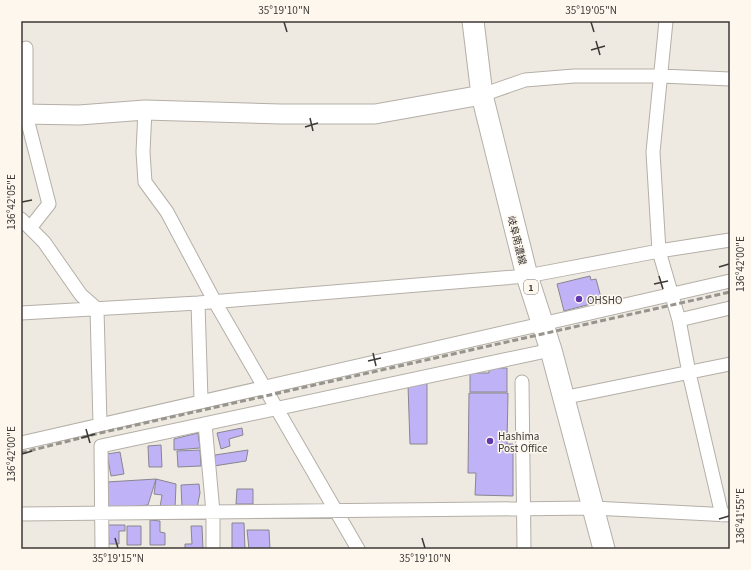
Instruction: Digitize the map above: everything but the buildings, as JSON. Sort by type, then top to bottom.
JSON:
[{"type":"main road","name":"岐阜南濃線","points":[[473,21],[482,95],[528,276],[551,350],[562,398],[604,549]]},
{"type":"street","points":[[21,514],[593,508],[726,515],[688,373],[679,320],[659,251],[653,152],[666,21]]},
{"type":"street","points":[[26,48],[23,114],[49,204],[25,224],[44,242],[80,295],[97,309],[100,424]]},
{"type":"street","points":[[23,114],[78,115],[145,110],[281,114],[375,114],[482,95],[525,80],[574,76],[661,76],[730,80]]},
{"type":"street","points":[[145,110],[143,152],[145,182],[167,212],[215,302],[358,549]]},
{"type":"street","points":[[21,313],[215,302],[528,276],[659,251],[730,240]]},
{"type":"street","points":[[21,443],[201,400],[730,281]]},
{"type":"street","points":[[198,303],[201,400]]},
{"type":"street","points":[[679,320],[730,308]]},
{"type":"street","points":[[102,549],[101,446],[551,350]]},
{"type":"street","points":[[562,398],[730,364]]},
{"type":"street","points":[[522,382],[524,549]]},
{"type":"street","points":[[205,424],[213,512],[213,549]]},
{"type":"railway","points":[[21,453],[100,433],[730,292]]},
{"type":"place","name":"OHSHO","points":[[579,299]]},
{"type":"place","name":"Hashima Post Office","points":[[490,441]]}]
